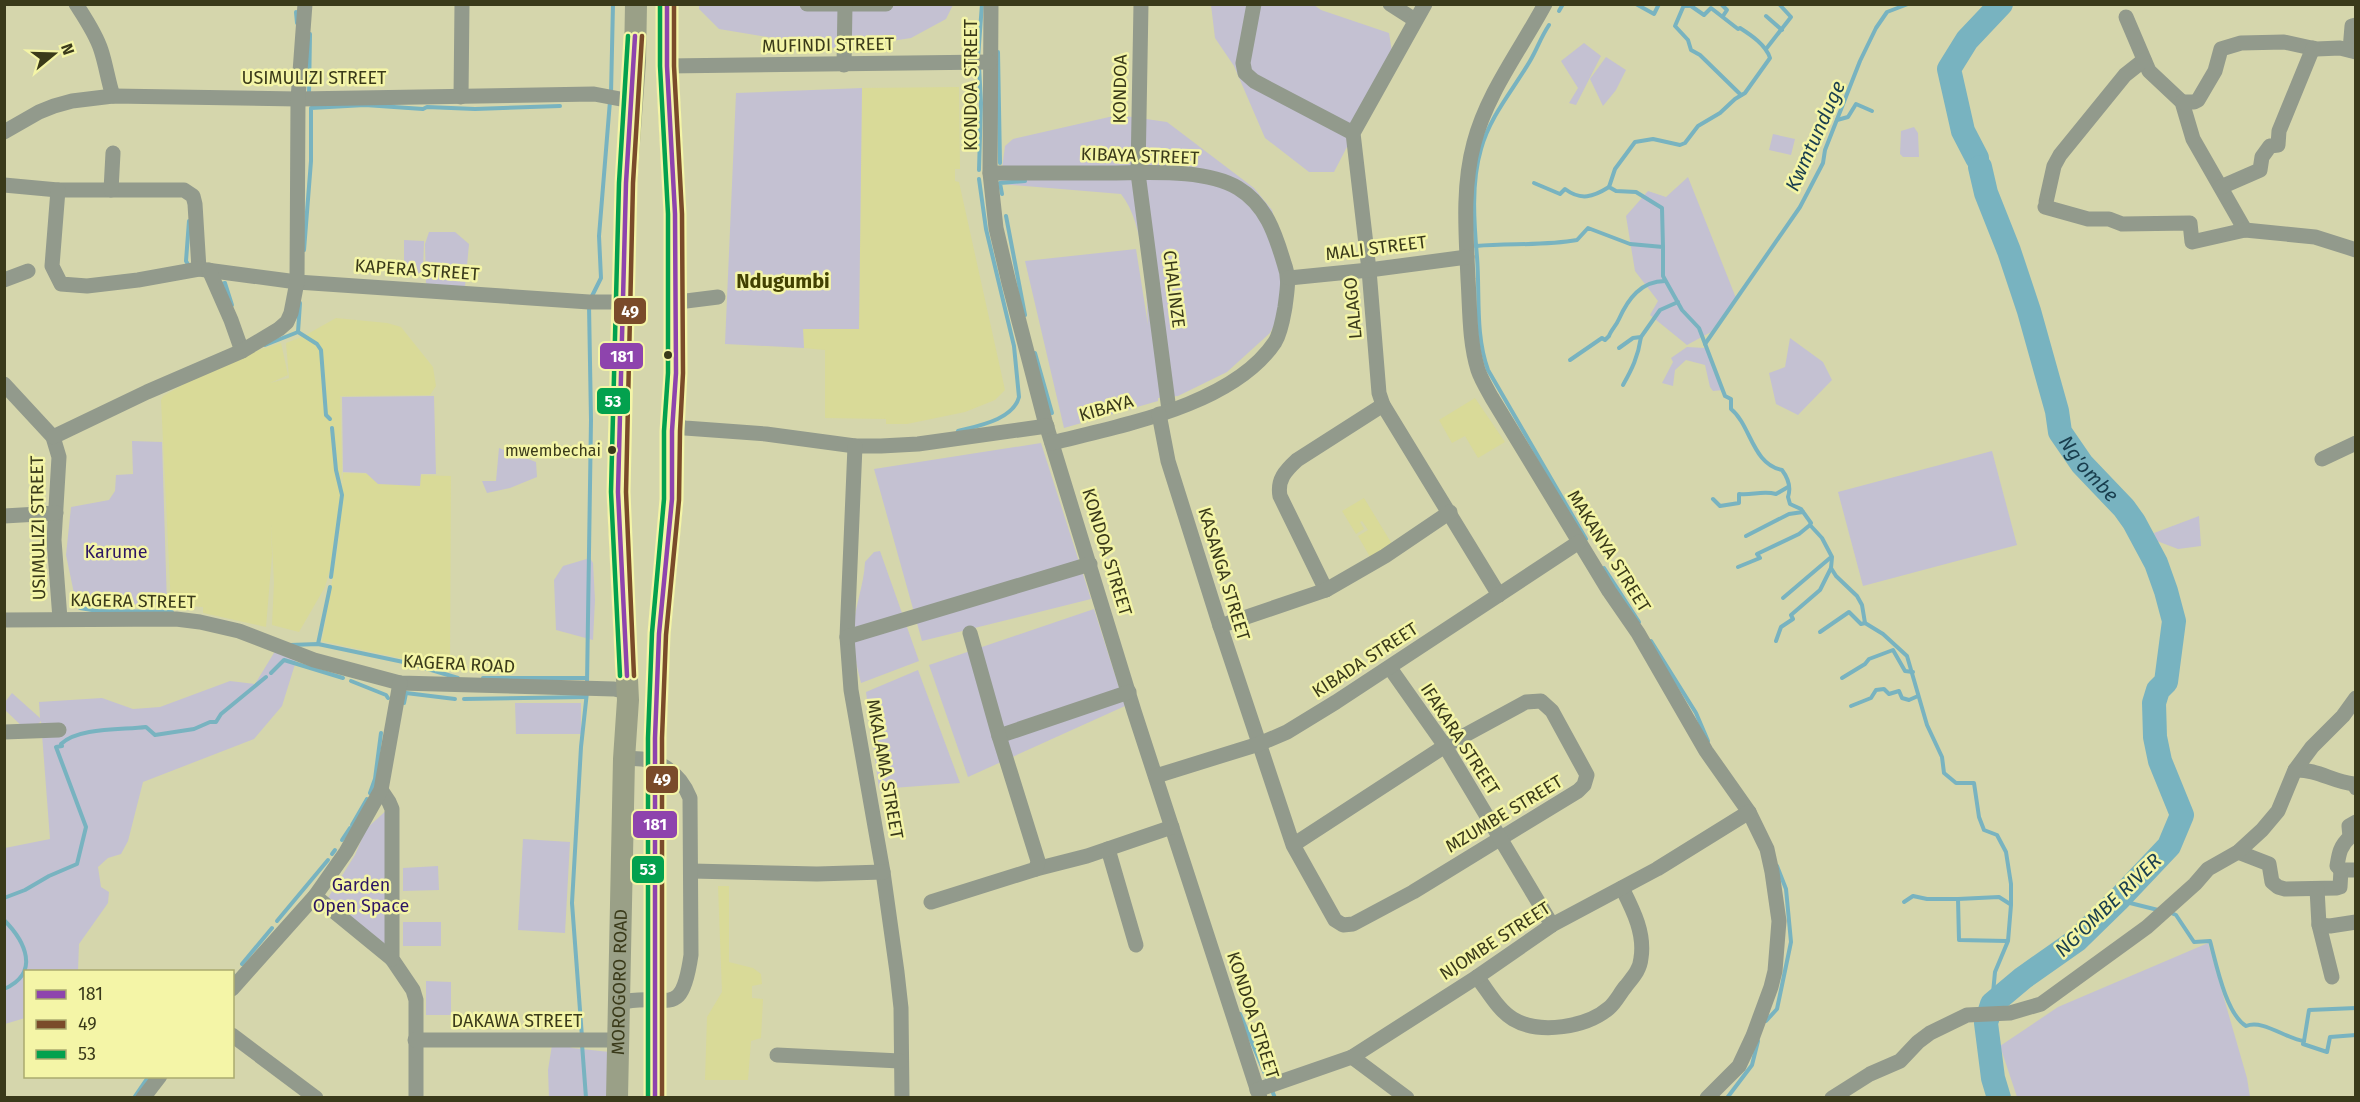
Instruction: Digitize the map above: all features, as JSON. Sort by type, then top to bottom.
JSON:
[{"type":"highway","name":"MOROGORO ROAD","points":[[616,1098],[624,759],[628,692],[618,492],[621,302],[636,4]]},
{"type":"highway","name":"MOROGORO ROAD","points":[[655,1098],[656,761],[659,634],[672,499],[675,373],[675,214],[667,66],[667,4]]},
{"type":"street","points":[[75,4],[87,21],[101,50],[113,96]]},
{"type":"street","points":[[53,437],[147,392],[242,351],[279,329],[286,322],[291,313],[297,282],[298,99],[305,4]]},
{"type":"street","points":[[461,97],[462,4]]},
{"type":"street","points":[[807,4],[886,4]]},
{"type":"street","name":"KONDOA STREET","points":[[991,4],[990,172],[996,228],[1047,426],[1129,692],[1258,1094]]},
{"type":"street","name":"KONDOA","points":[[1138,173],[1141,4]]},
{"type":"street","points":[[1254,4],[1243,63],[1245,73],[1254,81],[1353,133],[1425,4]]},
{"type":"street","points":[[1390,4],[1415,20]]},
{"type":"street","name":"MAKANYA STREET","points":[[1545,4],[1492,99],[1474,142],[1466,199],[1467,257],[1470,315],[1478,371],[1497,407],[1579,542],[1638,633],[1706,751],[1749,812],[1767,849],[1779,921],[1775,971],[1753,1036],[1739,1066],[1707,1098]]},
{"type":"street","points":[[844,65],[845,5]]},
{"type":"street","points":[[2126,16],[2149,70],[2182,102],[2193,139],[2245,230]]},
{"type":"street","points":[[2182,102],[2194,102],[2202,96],[2215,71],[2221,49],[2241,43],[2290,42],[2313,48],[2353,51],[2352,26],[2355,25]]},
{"type":"street","points":[[2221,186],[2260,170],[2262,157],[2270,146],[2278,145],[2279,131],[2313,48]]},
{"type":"street","points":[[2144,60],[2125,75],[2060,155],[2054,166],[2045,205],[2088,219],[2109,219],[2122,224],[2190,223],[2192,242],[2245,230],[2315,237],[2355,250]]},
{"type":"street","name":"MUFINDI STREET","points":[[667,66],[990,62]]},
{"type":"street","name":"USIMULIZI STREET","points":[[4,132],[54,106],[72,101],[113,96],[298,99],[594,94],[631,101]]},
{"type":"street","name":"LALAGO","points":[[1353,133],[1369,270],[1379,393],[1383,405],[1499,595]]},
{"type":"street","points":[[111,190],[113,153]]},
{"type":"street","name":"KIBAYA STREET","points":[[990,172],[1194,175],[1237,188],[1261,207],[1273,228],[1289,278],[1283,321],[1276,340],[1266,353],[1236,381],[1207,396],[1164,412]]},
{"type":"street","name":"CHALINZE","points":[[1138,173],[1164,412]]},
{"type":"street","points":[[4,185],[58,190],[184,190],[188,192],[193,196],[195,204],[204,270],[231,320],[242,351]]},
{"type":"street","name":"KAPERA STREET","points":[[58,190],[52,266],[61,284],[87,286],[108,284],[204,270],[297,282],[589,302],[621,302]]},
{"type":"street","name":"MALI STREET","points":[[1289,278],[1467,257]]},
{"type":"street","points":[[4,280],[28,271]]},
{"type":"street","points":[[675,298],[686,301],[718,297]]},
{"type":"street","name":"USIMULIZI STREET","points":[[4,384],[53,437],[59,457],[54,540],[60,619]]},
{"type":"street","points":[[1326,590],[1280,496],[1281,479],[1286,470],[1297,460],[1383,405]]},
{"type":"street","name":"KIBAYA","points":[[1053,443],[1164,412]]},
{"type":"street","name":"KASANGA STREET","points":[[1164,412],[1168,461],[1259,744]]},
{"type":"street","points":[[673,425],[855,446],[918,444],[1047,426]]},
{"type":"street","points":[[2322,459],[2355,444]]},
{"type":"street","name":"MKALAMA STREET","points":[[855,446],[846,637],[851,690],[884,872],[900,999],[902,1098]]},
{"type":"street","points":[[1220,626],[1326,590],[1385,556],[1450,512]]},
{"type":"street","points":[[4,516],[56,513]]},
{"type":"street","name":"KIBADA STREET","points":[[1156,776],[1259,744],[1304,722],[1390,668],[1579,542]]},
{"type":"street","points":[[846,637],[1090,564]]},
{"type":"street","name":"KAGERA STREET","points":[[4,620],[176,619],[239,631],[292,651]]},
{"type":"street","points":[[970,633],[999,736],[1036,848],[1038,861],[1036,869]]},
{"type":"street","name":"KAGERA ROAD","points":[[292,651],[314,660],[400,683],[615,689],[628,692]]},
{"type":"street","name":"IFAKARA STREET","points":[[1390,668],[1445,746],[1552,925]]},
{"type":"street","points":[[234,987],[315,896],[346,852],[381,790],[400,683]]},
{"type":"street","points":[[999,736],[1129,692]]},
{"type":"street","points":[[1832,1098],[1870,1074],[1900,1060],[1930,1033],[1967,1015],[2010,1013],[2041,1004],[2156,919],[2196,884],[2208,869],[2238,852],[2262,830],[2278,811],[2295,770],[2312,747],[2343,716],[2355,698]]},
{"type":"street","name":"MZUMBE STREET","points":[[1259,744],[1293,845],[1335,920],[1343,925],[1353,924],[1413,892],[1501,839],[1578,791],[1584,785],[1587,775],[1552,711],[1541,701],[1526,702],[1445,746],[1293,845]]},
{"type":"street","points":[[4,732],[59,730]]},
{"type":"street","points":[[619,1003],[631,1000],[671,1001],[680,995],[687,979],[691,955],[690,798],[684,784],[656,761],[624,759]]},
{"type":"street","points":[[2295,770],[2314,771],[2342,783],[2354,784],[2355,788]]},
{"type":"street","points":[[381,790],[392,809],[392,959]]},
{"type":"street","name":"NJOMBE STREET","points":[[1258,1094],[1352,1057],[1477,977],[1552,925],[1622,888],[1749,812]]},
{"type":"street","points":[[2238,852],[2270,864],[2272,882],[2278,887],[2340,887],[2348,870],[2337,866],[2348,846],[2349,826],[2355,822]]},
{"type":"street","points":[[931,902],[1108,849],[1172,827]]},
{"type":"street","points":[[1108,849],[1136,945]]},
{"type":"street","points":[[692,871],[795,874],[884,872]]},
{"type":"street","points":[[1477,977],[1498,1006],[1514,1020],[1542,1027],[1575,1025],[1592,1020],[1611,1007],[1636,975],[1641,960],[1640,931],[1622,888]]},
{"type":"street","points":[[2317,888],[2319,925],[2332,977]]},
{"type":"street","points":[[315,896],[392,959],[413,990],[416,1000],[417,1098]]},
{"type":"street","points":[[2319,925],[2330,926],[2355,922]]},
{"type":"street","points":[[234,1036],[316,1098]]},
{"type":"street","name":"DAKAWA STREET","points":[[415,1040],[619,1040]]},
{"type":"street","points":[[777,1055],[900,1061]]},
{"type":"street","points":[[1352,1057],[1407,1098]]},
{"type":"street","points":[[143,1098],[159,1078]]},
{"type":"shaded area","points":[[959,87],[960,169],[955,169],[955,181],[959,182],[1005,390],[995,400],[965,412],[907,424],[886,424],[886,419],[825,418],[825,350],[804,348],[803,329],[859,329],[862,88]]},
{"type":"shaded area","points":[[336,318],[387,323],[401,327],[433,367],[436,386],[430,395],[340,396],[342,465],[338,543],[325,587],[299,632],[272,625],[274,583],[271,523],[272,555],[266,627],[203,613],[203,607],[171,605],[161,400],[163,396],[236,357],[281,343],[288,375],[270,383],[289,378],[286,343]]},
{"type":"shaded area","points":[[1475,398],[1505,442],[1478,458],[1465,436],[1452,443],[1439,420]]},
{"type":"shaded area","points":[[343,473],[451,476],[450,669],[322,641],[339,539]]},
{"type":"shaded area","points":[[1364,498],[1392,544],[1370,557],[1358,536],[1368,530],[1362,521],[1360,522],[1364,529],[1356,534],[1342,511]]},
{"type":"shaded area","points":[[718,886],[729,886],[729,962],[753,968],[761,974],[762,984],[752,986],[752,998],[763,999],[761,1038],[751,1041],[748,1080],[705,1080],[707,1017],[722,992]]},
{"type":"green space","points":[[699,4],[953,5],[946,19],[911,38],[840,49],[719,29],[699,9]]},
{"type":"green space","points":[[1211,5],[1314,5],[1321,10],[1389,33],[1393,58],[1334,172],[1309,172],[1265,138],[1234,66],[1215,38]]},
{"type":"green space","points":[[1584,43],[1601,56],[1576,105],[1569,103],[1578,88],[1561,61]]},
{"type":"green space","points":[[1606,57],[1626,70],[1616,90],[1603,106],[1590,79]]},
{"type":"green space","points":[[862,88],[859,329],[803,329],[804,348],[725,344],[736,93]]},
{"type":"green space","points":[[1118,115],[1167,122],[1254,188],[1272,210],[1285,258],[1286,302],[1270,333],[1227,372],[1178,396],[1158,398],[1158,401],[1064,428],[1025,261],[1136,249],[1148,325],[1140,239],[1129,207],[1121,194],[1000,184],[1005,146],[1013,139]]},
{"type":"green space","points":[[1914,127],[1918,133],[1919,157],[1903,157],[1900,154],[1901,131]]},
{"type":"green space","points":[[1773,134],[1795,139],[1791,155],[1769,150]]},
{"type":"green space","points":[[1688,177],[1736,298],[1711,332],[1687,345],[1650,315],[1658,301],[1635,271],[1626,216],[1648,191],[1666,197]]},
{"type":"green space","points":[[429,232],[455,232],[469,244],[465,287],[434,287],[426,283],[425,244]]},
{"type":"green space","points":[[404,240],[424,241],[423,273],[404,272]]},
{"type":"green space","points":[[1790,338],[1823,362],[1832,380],[1798,415],[1776,404],[1769,373],[1785,367]]},
{"type":"green space","points":[[1687,347],[1705,348],[1723,390],[1713,391],[1710,387],[1705,365],[1686,360],[1675,370],[1673,386],[1662,383],[1673,362],[1671,358]]},
{"type":"green space","points":[[434,396],[436,474],[421,474],[420,486],[378,484],[366,473],[343,472],[342,397]]},
{"type":"green space","name":"Karume","points":[[132,441],[162,442],[167,605],[76,603],[66,555],[71,507],[109,500],[115,491],[116,475],[133,474]]},
{"type":"green space","points":[[1041,443],[1091,599],[922,641],[874,469]]},
{"type":"green space","points":[[499,448],[536,462],[537,477],[510,488],[487,493],[482,481],[496,481]]},
{"type":"green space","points":[[1992,451],[2017,545],[1863,586],[1838,492]]},
{"type":"green space","points":[[2199,516],[2201,546],[2178,549],[2157,541],[2154,533]]},
{"type":"green space","points":[[880,551],[919,661],[861,683],[853,645],[854,623],[865,562],[874,552]]},
{"type":"green space","points":[[590,558],[593,563],[595,600],[593,640],[556,630],[554,580],[563,566]]},
{"type":"green space","points":[[1094,609],[1125,706],[968,777],[929,665]]},
{"type":"green space","points":[[280,643],[296,661],[282,706],[254,739],[143,782],[128,841],[121,854],[108,858],[98,867],[101,887],[109,892],[108,903],[79,944],[78,970],[24,970],[24,1018],[5,1024],[5,848],[50,839],[41,721],[29,733],[5,710],[5,702],[12,693],[40,718],[39,702],[102,698],[133,709],[160,707],[230,681],[255,684]]},
{"type":"green space","points":[[918,670],[960,783],[879,789],[866,692]]},
{"type":"green space","points":[[515,703],[581,703],[581,734],[516,734]]},
{"type":"green space","name":"Garden Open Space","points":[[389,808],[386,949],[326,901],[355,855],[366,829]]},
{"type":"green space","points":[[523,839],[570,842],[565,933],[518,930]]},
{"type":"green space","points":[[438,866],[439,890],[403,891],[403,868]]},
{"type":"green space","points":[[403,922],[441,922],[441,946],[403,946]]},
{"type":"green space","points":[[2208,943],[2247,1078],[2250,1097],[2017,1097],[2000,1046],[2058,1007]]},
{"type":"green space","points":[[426,981],[451,982],[451,1015],[426,1015]]},
{"type":"green space","points":[[559,1042],[572,1048],[610,1052],[612,1097],[549,1098],[548,1070],[552,1045]]},
{"type":"waterway","points":[[611,94],[613,4]]},
{"type":"waterway","points":[[978,58],[982,4]]},
{"type":"waterway","points":[[1559,11],[1563,4]]},
{"type":"waterway","points":[[1636,4],[1654,14],[1659,4]]},
{"type":"waterway","points":[[1721,4],[1727,10],[1723,16]]},
{"type":"waterway","points":[[1766,49],[1791,17],[1779,4]]},
{"type":"waterway","name":"Kwmtunduge","points":[[1705,344],[1800,207],[1823,163],[1825,150],[1860,61],[1876,28],[1887,12],[1908,4]]},
{"type":"waterway","name":"Ng'ombe","points":[[1977,158],[1963,131],[1949,69],[1967,40],[2001,4]]},
{"type":"waterway","points":[[1684,5],[1675,26],[1688,40],[1691,50],[1700,55],[1741,95]]},
{"type":"waterway","points":[[1663,247],[1662,208],[1636,192],[1616,191],[1609,187],[1615,169],[1635,142],[1653,139],[1680,145],[1685,143],[1698,126],[1720,113],[1745,93],[1770,58],[1758,41],[1711,8],[1704,15],[1691,6],[1684,6]]},
{"type":"waterway","points":[[296,12],[297,23]]},
{"type":"waterway","points":[[1766,16],[1782,30]]},
{"type":"waterway","points":[[1549,25],[1530,61],[1490,125],[1478,162],[1474,203],[1481,342],[1488,370],[1586,539]]},
{"type":"waterway","points":[[309,94],[310,34]]},
{"type":"waterway","points":[[998,52],[1000,163]]},
{"type":"waterway","points":[[979,66],[981,103],[979,170]]},
{"type":"waterway","points":[[591,298],[601,278],[599,236],[610,101]]},
{"type":"waterway","points":[[1837,120],[1848,117],[1856,104],[1872,111]]},
{"type":"waterway","points":[[304,250],[311,161],[311,108],[365,105],[423,109],[427,107],[475,109],[560,106]]},
{"type":"waterway","name":"Ng'ombe","points":[[1980,167],[1986,193],[2029,311],[2057,411],[2060,432],[2082,464],[2124,508],[2134,522],[2156,563],[2166,591],[2174,621],[2166,682],[2158,690],[2154,703],[2155,737],[2160,761],[2182,815],[2169,846],[2118,900],[2077,940],[2023,978],[1992,1004],[1986,1023],[1993,1078],[1999,1098]]},
{"type":"waterway","points":[[958,431],[1002,417],[1010,411],[1019,397],[1014,346],[986,229],[979,179]]},
{"type":"waterway","points":[[1002,194],[1000,183],[1025,181]]},
{"type":"waterway","points":[[1534,183],[1560,194],[1565,189],[1582,196],[1592,195],[1609,187]]},
{"type":"waterway","points":[[1006,216],[1025,315]]},
{"type":"waterway","points":[[189,221],[186,261],[189,266]]},
{"type":"waterway","points":[[1476,246],[1577,240],[1588,228],[1630,244],[1663,247],[1663,276],[1682,310],[1699,328],[1725,396],[1731,399],[1731,409],[1738,416],[1764,460],[1784,473],[1788,483],[1790,504],[1801,509],[1811,523],[1810,525],[1822,538],[1832,557],[1831,568],[1857,596],[1862,605],[1865,623],[1883,634],[1907,656],[1927,725],[1942,757],[1944,773],[1956,783],[1974,783],[1979,817],[1984,830],[1997,835],[2006,852],[2011,884],[2008,941],[1995,972],[1992,1004]]},
{"type":"waterway","points":[[1570,360],[1602,338],[1605,340],[1609,336],[1636,292],[1649,284],[1665,281]]},
{"type":"waterway","points":[[222,284],[225,283],[232,305]]},
{"type":"waterway","points":[[1619,348],[1633,338],[1641,337],[1660,310],[1678,302]]},
{"type":"waterway","points":[[298,332],[300,303]]},
{"type":"waterway","points":[[587,684],[591,420],[589,305]]},
{"type":"waterway","points":[[265,345],[298,332],[317,344],[321,350],[326,415],[330,419]]},
{"type":"waterway","points":[[1623,385],[1634,362],[1641,337]]},
{"type":"waterway","points":[[1035,353],[1052,413]]},
{"type":"waterway","points":[[331,577],[342,495],[336,470],[332,428]]},
{"type":"waterway","points":[[1713,499],[1720,506],[1739,503],[1739,494],[1776,494],[1788,487]]},
{"type":"waterway","points":[[1746,536],[1789,514],[1803,512]]},
{"type":"waterway","points":[[1738,567],[1760,558],[1757,554],[1799,534],[1810,525]]},
{"type":"waterway","points":[[1783,598],[1830,558]]},
{"type":"waterway","points":[[1604,568],[1639,622]]},
{"type":"waterway","points":[[1776,641],[1781,627],[1793,619],[1791,615],[1820,590],[1831,568]]},
{"type":"waterway","points":[[318,644],[330,587]]},
{"type":"waterway","points":[[80,608],[98,611],[172,612]]},
{"type":"waterway","points":[[1820,632],[1849,612],[1861,624],[1865,623]]},
{"type":"waterway","points":[[1651,641],[1696,713],[1708,741]]},
{"type":"waterway","points":[[290,645],[318,644],[408,663],[458,678]]},
{"type":"waterway","points":[[1842,678],[1869,659],[1893,650],[1905,671],[1913,672]]},
{"type":"waterway","points":[[271,673],[284,660],[343,678]]},
{"type":"waterway","points":[[4,898],[77,864],[86,827],[56,747],[62,746],[61,744],[78,735],[101,730],[146,727],[155,735],[194,729],[210,722],[216,722],[221,714],[266,677]]},
{"type":"waterway","points":[[483,678],[586,678]]},
{"type":"waterway","points":[[351,681],[386,695],[388,698]]},
{"type":"waterway","points":[[1851,706],[1871,698],[1876,690],[1884,689],[1889,694],[1899,691],[1902,698],[1909,700],[1918,696]]},
{"type":"waterway","points":[[582,1037],[572,903],[581,747],[587,692]]},
{"type":"waterway","points":[[404,703],[406,693],[455,699]]},
{"type":"waterway","points":[[464,699],[586,697]]},
{"type":"waterway","points":[[370,793],[375,779],[381,733]]},
{"type":"waterway","points":[[352,825],[367,799]]},
{"type":"waterway","points":[[342,840],[350,828]]},
{"type":"waterway","points":[[332,854],[335,850]]},
{"type":"waterway","points":[[277,921],[328,860]]},
{"type":"waterway","points":[[1766,1021],[1777,1009],[1791,942],[1786,889],[1777,866]]},
{"type":"waterway","points":[[1904,902],[1913,896],[1927,899],[1958,899],[1959,940],[2007,941]]},
{"type":"waterway","points":[[1958,899],[1999,897],[2010,904]]},
{"type":"waterway","name":"NG'OMBE RIVER","points":[[2118,900],[2158,910]]},
{"type":"waterway","points":[[2169,912],[2176,915],[2194,942],[2210,941],[2227,1000],[2239,1020],[2246,1026],[2267,1027],[2304,1041],[2303,1044],[2327,1052],[2330,1037],[2356,1035]]},
{"type":"waterway","points":[[4,920],[12,928],[23,947],[26,956],[24,970]]},
{"type":"waterway","points":[[242,964],[272,928]]},
{"type":"waterway","points":[[4,989],[15,982],[24,971]]},
{"type":"waterway","points":[[2304,1041],[2309,1010],[2356,1008]]},
{"type":"waterway","points":[[1240,1014],[1268,1081]]},
{"type":"waterway","points":[[1727,1098],[1752,1065],[1758,1041]]},
{"type":"waterway","points":[[582,1044],[586,1098]]},
{"type":"waterway","points":[[134,1098],[148,1078]]},
{"type":"waterway","points":[[1271,1088],[1275,1098]]},
{"type":"transit line","name":"53","points":[[648,1098],[648,738],[652,633],[664,499],[664,431],[668,373],[668,214],[660,66],[660,4]]},
{"type":"transit line","name":"181","points":[[655,1098],[655,738],[659,634],[672,499],[672,431],[676,373],[675,214],[667,66],[667,4]]},
{"type":"transit line","name":"49","points":[[662,1098],[662,738],[666,635],[679,500],[683,373],[682,214],[674,66],[674,4]]},
{"type":"transit line","name":"53","points":[[620,676],[611,492],[619,183],[628,36]]},
{"type":"transit line","name":"181","points":[[627,676],[618,492],[626,183],[635,36]]},
{"type":"transit line","name":"49","points":[[634,676],[626,492],[633,183],[642,36]]},
{"type":"place","name":"mwembechai","points":[[612,450]]},
{"type":"district","name":"Ndugumbi","points":[[783,281]]}]
